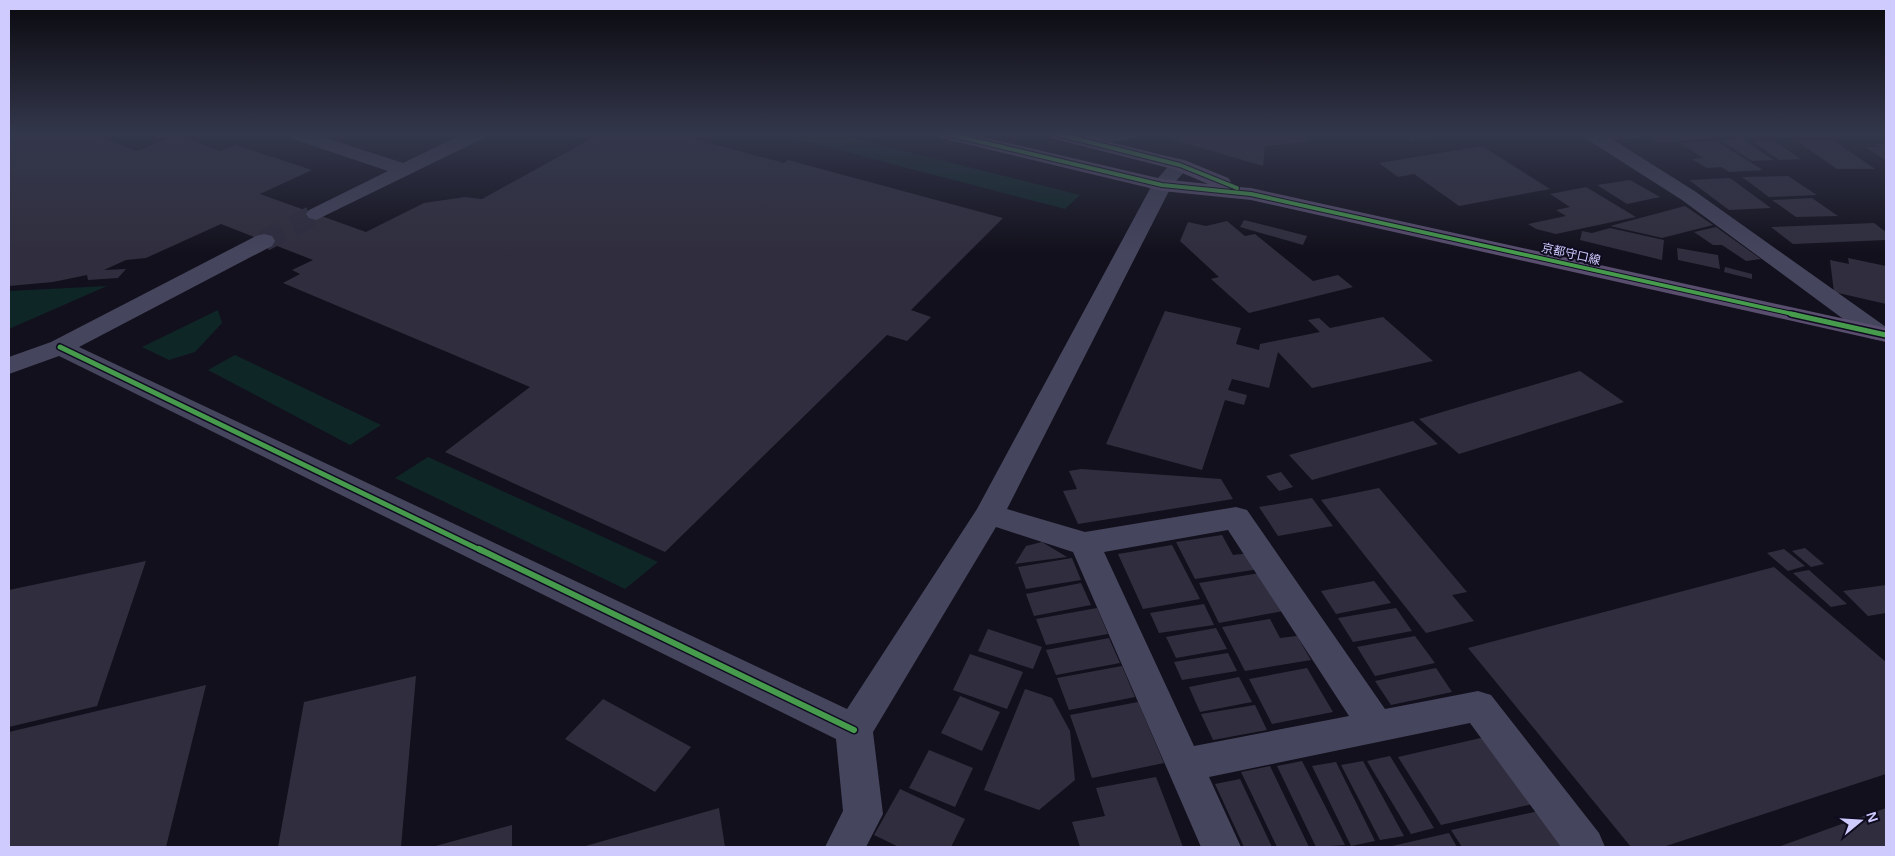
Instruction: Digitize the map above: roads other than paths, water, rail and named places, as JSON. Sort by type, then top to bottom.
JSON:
[{"type":"main road","name":"京都守口線","points":[[1165,174],[1882,334]]},
{"type":"main road","name":"京都守口線","points":[[1171,175],[1250,194]]},
{"type":"street","points":[[316,214],[396,174]]},
{"type":"street","points":[[1654,174],[1689,196],[1882,334]]},
{"type":"street","points":[[845,847],[863,814],[854,730],[989,514],[1171,175]]},
{"type":"street","points":[[9,366],[60,347],[264,241]]},
{"type":"street","points":[[60,347],[854,730]]},
{"type":"street","points":[[989,514],[1085,544],[1236,518],[1376,727]]},
{"type":"street","points":[[1085,544],[1221,847]]},
{"type":"street","points":[[1183,765],[1478,706],[1585,847]]},
{"type":"tunnel","points":[[264,241],[316,214]]}]
